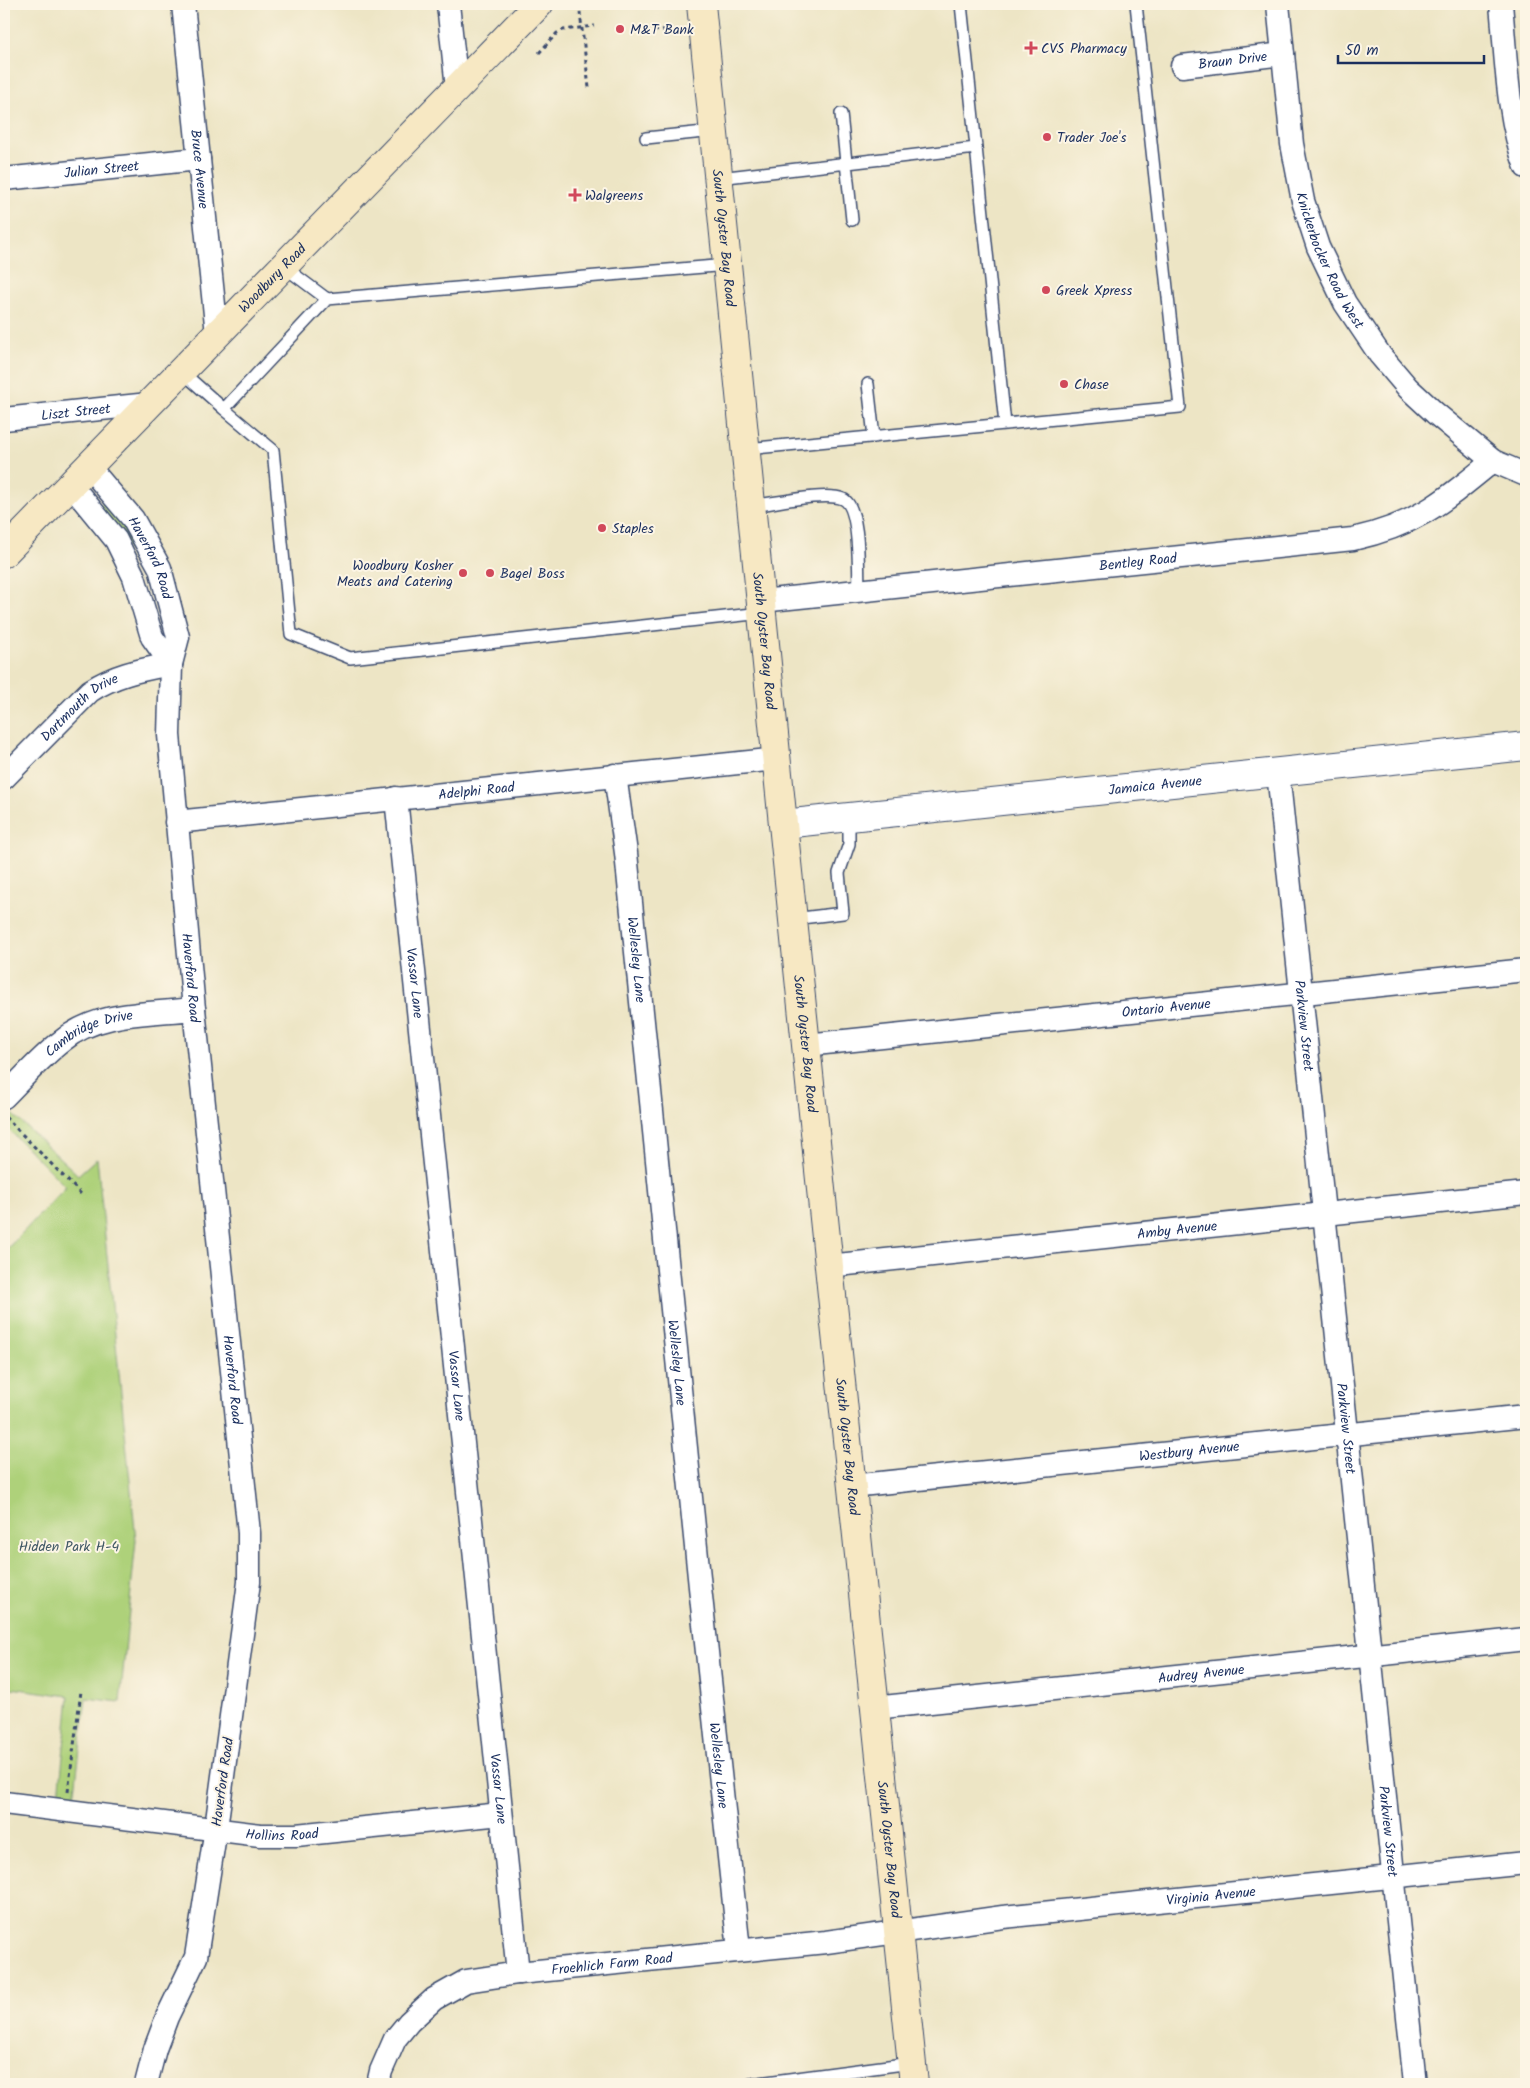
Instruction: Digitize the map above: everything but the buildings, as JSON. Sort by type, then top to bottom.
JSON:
[{"type":"main road","name":"Woodbury Road","points":[[4,553],[540,4]]},
{"type":"main road","name":"South Oyster Bay Road","points":[[698,8],[719,178],[776,759],[912,2074]]},
{"type":"street","name":"Bruce Avenue","points":[[183,4],[217,334]]},
{"type":"street","points":[[448,4],[457,88]]},
{"type":"street","name":"Knickerbocker Road West","points":[[1278,4],[1292,144],[1303,201],[1318,247],[1345,303],[1380,355],[1408,388],[1435,413],[1493,460],[1526,475]]},
{"type":"street","points":[[1501,4],[1510,94],[1520,151],[1526,167]]},
{"type":"street","name":"Braun Drive","points":[[1182,66],[1283,54]]},
{"type":"street","name":"Julian Street","points":[[4,179],[199,159]]},
{"type":"street","name":"Liszt Street","points":[[4,419],[148,404]]},
{"type":"street","name":"Bentley Road","points":[[761,607],[859,591],[1353,539],[1382,533],[1417,518],[1444,501],[1493,460]]},
{"type":"street","name":"Haverford Road","points":[[80,476],[116,540],[147,572],[178,637],[171,664],[169,735],[194,1009],[249,1533],[249,1582],[216,1828],[196,1957],[167,2017],[155,2049],[146,2084]]},
{"type":"street","name":"Dartmouth Drive","points":[[4,778],[90,691],[108,680],[139,670],[171,664]]},
{"type":"street","name":"Jamaica Avenue","points":[[783,824],[1526,746]]},
{"type":"street","name":"Adelphi Road","points":[[176,822],[776,759]]},
{"type":"street","name":"Parkview Street","points":[[1278,772],[1415,2084]]},
{"type":"street","name":"Wellesley Lane","points":[[615,775],[626,853],[700,1587],[739,1950]]},
{"type":"street","name":"Vassar Lane","points":[[396,798],[518,1973]]},
{"type":"street","name":"Ontario Avenue","points":[[806,1045],[1526,970]]},
{"type":"street","name":"Cambridge Drive","points":[[4,1097],[62,1040],[88,1026],[116,1017],[194,1009]]},
{"type":"street","name":"Amby Avenue","points":[[828,1266],[1526,1193]]},
{"type":"street","name":"Westbury Avenue","points":[[851,1486],[1526,1416]]},
{"type":"street","name":"Audrey Avenue","points":[[874,1708],[1526,1639]]},
{"type":"street","name":"Hollins Road","points":[[4,1803],[260,1835],[296,1835],[501,1814]]},
{"type":"street","name":"Virginia Avenue","points":[[897,1931],[1002,1917],[1526,1863]]},
{"type":"street","name":"Froehlich Farm Road","points":[[378,2084],[381,2071],[395,2039],[409,2022],[434,1999],[466,1981],[518,1973],[826,1942],[897,1931]]},
{"type":"lane","points":[[962,4],[1004,424]]},
{"type":"lane","points":[[746,449],[1180,407],[1136,4]]},
{"type":"lane","points":[[841,114],[852,220]]},
{"type":"lane","points":[[646,138],[714,131]]},
{"type":"lane","points":[[719,178],[976,148]]},
{"type":"lane","points":[[283,266],[327,299],[727,265]]},
{"type":"lane","points":[[224,409],[327,299]]},
{"type":"lane","points":[[181,371],[273,450],[291,634],[350,658],[761,607]]},
{"type":"lane","points":[[868,384],[874,437]]},
{"type":"lane","points":[[751,506],[828,496],[844,499],[852,508],[855,520],[859,591]]},
{"type":"lane","points":[[793,919],[843,913],[839,873],[849,844],[849,818]]},
{"type":"lane","points":[[751,2084],[912,2074]]},
{"type":"path","points":[[579,4],[589,88]]},
{"type":"path","points":[[539,54],[557,33],[563,30],[594,26]]},
{"type":"path","points":[[646,32],[670,29]]},
{"type":"path","points":[[4,1116],[82,1195]]},
{"type":"path","points":[[66,1811],[81,1691]]},
{"type":"green space","points":[[104,501],[126,524],[147,567],[145,568],[140,564],[98,507]]},
{"type":"green space","name":"Hidden Park H-4","points":[[6,1108],[78,1175],[97,1158],[136,1540],[120,1702],[86,1698],[73,1808],[58,1807],[69,1696],[4,1687],[4,1252],[66,1187],[4,1125],[4,1110]]},
{"type":"place","name":"M&T Bank","points":[[620,29]]},
{"type":"place","name":"CVS Pharmacy","points":[[1031,48]]},
{"type":"place","name":"Trader Joe's","points":[[1047,137]]},
{"type":"place","name":"Walgreens","points":[[575,195]]},
{"type":"place","name":"Greek Xpress","points":[[1046,290]]},
{"type":"place","name":"Chase","points":[[1064,384]]},
{"type":"place","name":"Staples","points":[[602,528]]},
{"type":"place","name":"Woodbury Kosher Meats and Catering","points":[[463,573]]},
{"type":"place","name":"Bagel Boss","points":[[490,573]]}]
